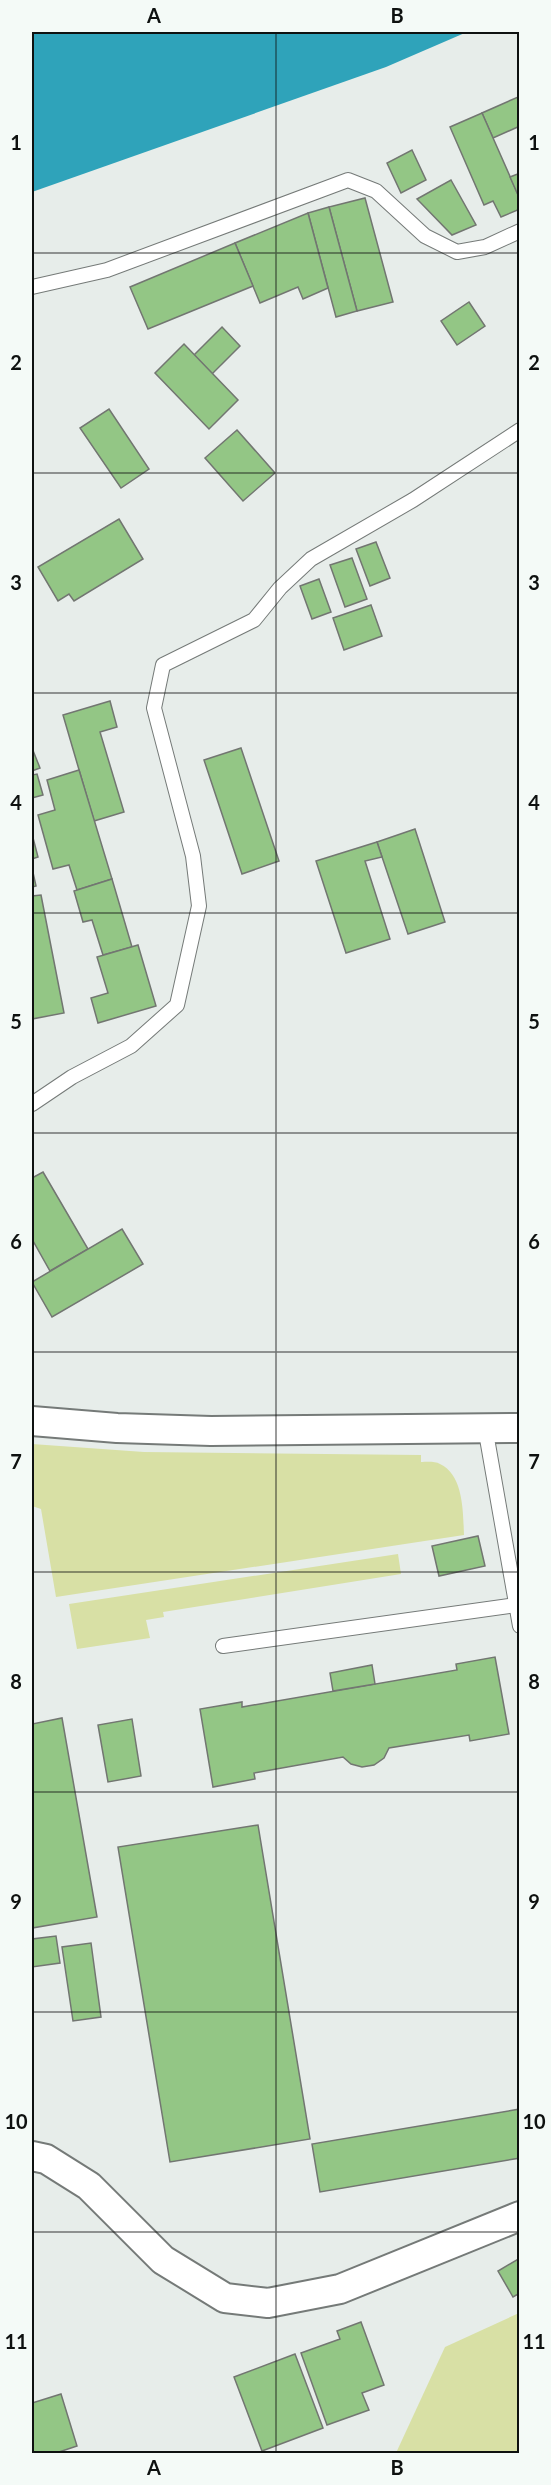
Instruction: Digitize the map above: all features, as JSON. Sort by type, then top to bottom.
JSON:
[{"type":"street","points":[[32,1421],[117,1428],[211,1431],[519,1428]]},
{"type":"street","points":[[32,2156],[46,2159],[89,2186],[163,2260],[225,2298],[268,2303],[339,2289],[519,2217]]},
{"type":"lane","points":[[32,287],[107,270],[348,180],[376,191],[425,236],[457,252],[485,247],[519,231]]},
{"type":"lane","points":[[32,1104],[72,1077],[131,1046],[177,1005],[199,906],[194,856],[154,708],[163,665],[254,620],[280,588],[311,559],[413,500],[519,430]]},
{"type":"lane","points":[[485,1427],[519,1626]]},
{"type":"lane","points":[[224,1646],[516,1605]]},
{"type":"green space","points":[[32,1444],[144,1452],[421,1455],[421,1462],[438,1463],[448,1469],[454,1477],[461,1495],[464,1535],[56,1597],[41,1509],[32,1506]]},
{"type":"green space","points":[[398,1554],[401,1574],[163,1612],[164,1617],[146,1620],[150,1638],[77,1649],[69,1604]]},
{"type":"green space","points":[[519,2313],[519,2453],[396,2453],[445,2347]]},
{"type":"water","points":[[32,32],[467,32],[386,67],[32,192]]},
{"type":"building","points":[[518,97],[520,126],[493,138],[482,113]]},
{"type":"building","points":[[482,113],[520,199],[520,209],[501,217],[493,201],[484,205],[450,127]]},
{"type":"building","points":[[412,150],[426,180],[401,193],[387,163]]},
{"type":"building","points":[[520,173],[520,194],[518,195],[510,177]]},
{"type":"building","points":[[451,180],[476,225],[452,235],[417,199]]},
{"type":"building","points":[[365,198],[393,302],[357,311],[329,207]]},
{"type":"building","points":[[329,207],[357,311],[336,317],[308,213]]},
{"type":"building","points":[[308,213],[328,288],[303,299],[298,287],[260,303],[235,243]]},
{"type":"building","points":[[235,243],[253,286],[148,329],[130,287]]},
{"type":"building","points":[[469,302],[485,326],[457,345],[441,321]]},
{"type":"building","points":[[222,327],[240,346],[212,374],[194,355]]},
{"type":"building","points":[[184,344],[238,400],[209,429],[155,373]]},
{"type":"building","points":[[109,409],[149,469],[121,488],[80,428]]},
{"type":"building","points":[[237,430],[275,473],[243,501],[205,458]]},
{"type":"building","points":[[119,519],[143,559],[74,601],[69,594],[58,601],[38,567]]},
{"type":"building","points":[[376,542],[390,578],[370,586],[356,549]]},
{"type":"building","points":[[352,558],[367,599],[345,607],[330,565]]},
{"type":"building","points":[[319,579],[331,612],[312,619],[300,586]]},
{"type":"building","points":[[371,605],[382,636],[344,650],[333,618]]},
{"type":"building","points":[[110,701],[117,727],[100,732],[124,812],[94,821],[63,715]]},
{"type":"building","points":[[32,748],[40,768],[32,771]]},
{"type":"building","points":[[241,748],[279,861],[242,874],[204,760]]},
{"type":"building","points":[[79,770],[112,879],[77,890],[69,865],[53,869],[38,815],[55,810],[47,780]]},
{"type":"building","points":[[37,774],[43,795],[32,798],[32,775]]},
{"type":"building","points":[[415,829],[445,922],[408,934],[377,842]]},
{"type":"building","points":[[32,834],[38,857],[32,859]]},
{"type":"building","points":[[377,842],[382,857],[365,861],[390,939],[346,953],[316,861]]},
{"type":"building","points":[[32,868],[36,886],[32,887]]},
{"type":"building","points":[[112,879],[132,947],[103,955],[92,920],[83,922],[74,891]]},
{"type":"building","points":[[41,895],[64,1013],[32,1019],[32,896]]},
{"type":"building","points":[[138,945],[156,1006],[98,1023],[91,998],[108,993],[97,957]]},
{"type":"building","points":[[43,1172],[88,1249],[50,1271],[32,1239],[32,1178]]},
{"type":"building","points":[[122,1229],[143,1264],[52,1317],[32,1282]]},
{"type":"building","points":[[478,1536],[485,1566],[439,1576],[432,1546]]},
{"type":"building","points":[[495,1657],[509,1734],[470,1741],[469,1735],[389,1748],[384,1758],[374,1765],[362,1767],[351,1764],[343,1757],[254,1773],[255,1779],[213,1787],[200,1709],[242,1702],[242,1707],[457,1670],[456,1664]]},
{"type":"building","points":[[372,1665],[375,1684],[333,1691],[330,1673]]},
{"type":"building","points":[[62,1718],[97,1917],[32,1928],[32,1724]]},
{"type":"building","points":[[132,1719],[141,1776],[108,1782],[98,1725]]},
{"type":"building","points":[[258,1825],[310,2139],[170,2162],[118,1847]]},
{"type":"building","points":[[56,1936],[60,1963],[32,1967],[32,1939]]},
{"type":"building","points":[[91,1943],[101,2017],[73,2021],[62,1947]]},
{"type":"building","points":[[520,2109],[520,2158],[320,2192],[312,2144]]},
{"type":"building","points":[[520,2258],[520,2293],[513,2297],[498,2271]]},
{"type":"building","points":[[361,2322],[384,2385],[362,2393],[369,2410],[327,2425],[301,2353],[340,2339],[337,2331]]},
{"type":"building","points":[[295,2354],[323,2428],[262,2451],[234,2377]]},
{"type":"building","points":[[61,2394],[77,2446],[53,2454],[32,2454],[32,2403]]}]
